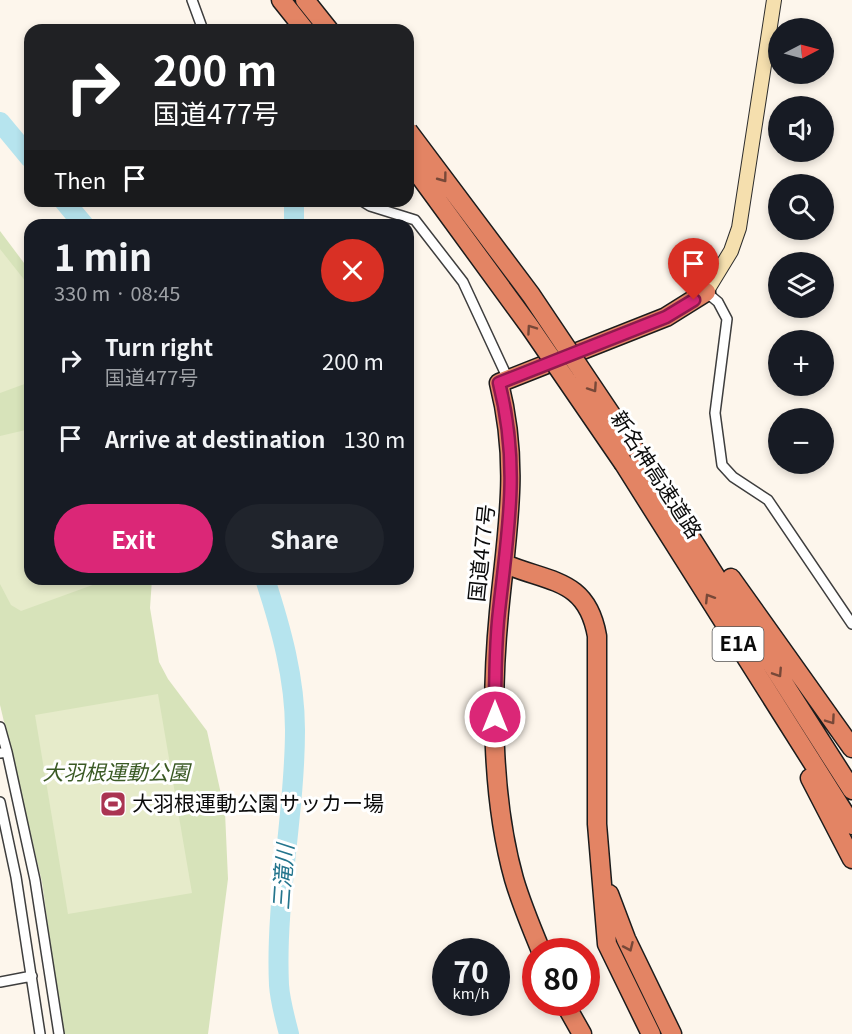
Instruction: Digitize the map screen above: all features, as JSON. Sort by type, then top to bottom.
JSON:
[{"type":"highway","points":[[281,0],[300,24]]},
{"type":"highway","points":[[305,0],[324,24]]},
{"type":"highway","name":"新名神高速道路","points":[[414,139],[531,295],[648,469],[852,790]]},
{"type":"highway","name":"新名神高速道路","points":[[414,168],[530,327],[624,464],[852,825]]},
{"type":"highway","points":[[508,379],[666,317],[706,292]]},
{"type":"highway","name":"国道477号","points":[[508,379],[499,383],[508,417],[512,460],[505,564],[499,612],[496,754],[510,859],[526,915],[536,938]]},
{"type":"highway","points":[[648,469],[737,586],[852,748]]},
{"type":"highway","points":[[505,564],[575,591],[586,602],[594,617],[597,636],[597,825],[607,944],[651,1034]]},
{"type":"highway","points":[[760,678],[852,859]]},
{"type":"highway","points":[[601,872],[626,939],[672,1034]]},
{"type":"highway","points":[[572,1016],[582,1034]]},
{"type":"street","points":[[192,0],[201,24]]},
{"type":"street","points":[[774,0],[740,228],[731,251],[706,292],[718,302],[727,319],[716,403],[722,465],[733,477],[768,500],[852,624]]},
{"type":"street","points":[[373,207],[412,219]]},
{"type":"street","points":[[414,220],[463,282],[508,379]]},
{"type":"street","points":[[0,728],[35,880],[59,1034]]},
{"type":"street","points":[[0,802],[16,877],[40,1034]]},
{"type":"street","points":[[0,982],[32,976]]},
{"type":"green space","name":"大羽根運動公園","points":[[0,231],[24,263],[24,585],[152,585],[150,608],[159,662],[168,679],[207,731],[225,812],[228,879],[208,1034],[63,1034],[42,882],[0,705]]},
{"type":"green space","points":[[0,249],[24,279],[24,384],[0,393]]},
{"type":"green space","points":[[24,430],[24,585],[92,585],[21,611],[11,605],[0,584],[0,436]]},
{"type":"green space","name":"大羽根運動公園サッカー場","points":[[158,694],[192,893],[68,914],[35,715]]},
{"type":"waterway","name":"三滝川","points":[[0,122],[24,151]]},
{"type":"waterway","name":"三滝川","points":[[69,207],[79,219]]},
{"type":"waterway","points":[[294,207],[294,219]]},
{"type":"waterway","name":"三滝川","points":[[267,585],[290,672],[295,730],[279,953],[280,991],[289,1034]]},
{"type":"place","name":"大羽根運動公園サッカー場","points":[[113,804]]},
{"type":"route","points":[[495,717],[499,612],[511,506],[512,460],[508,417],[499,383],[666,317],[694,300]]}]
